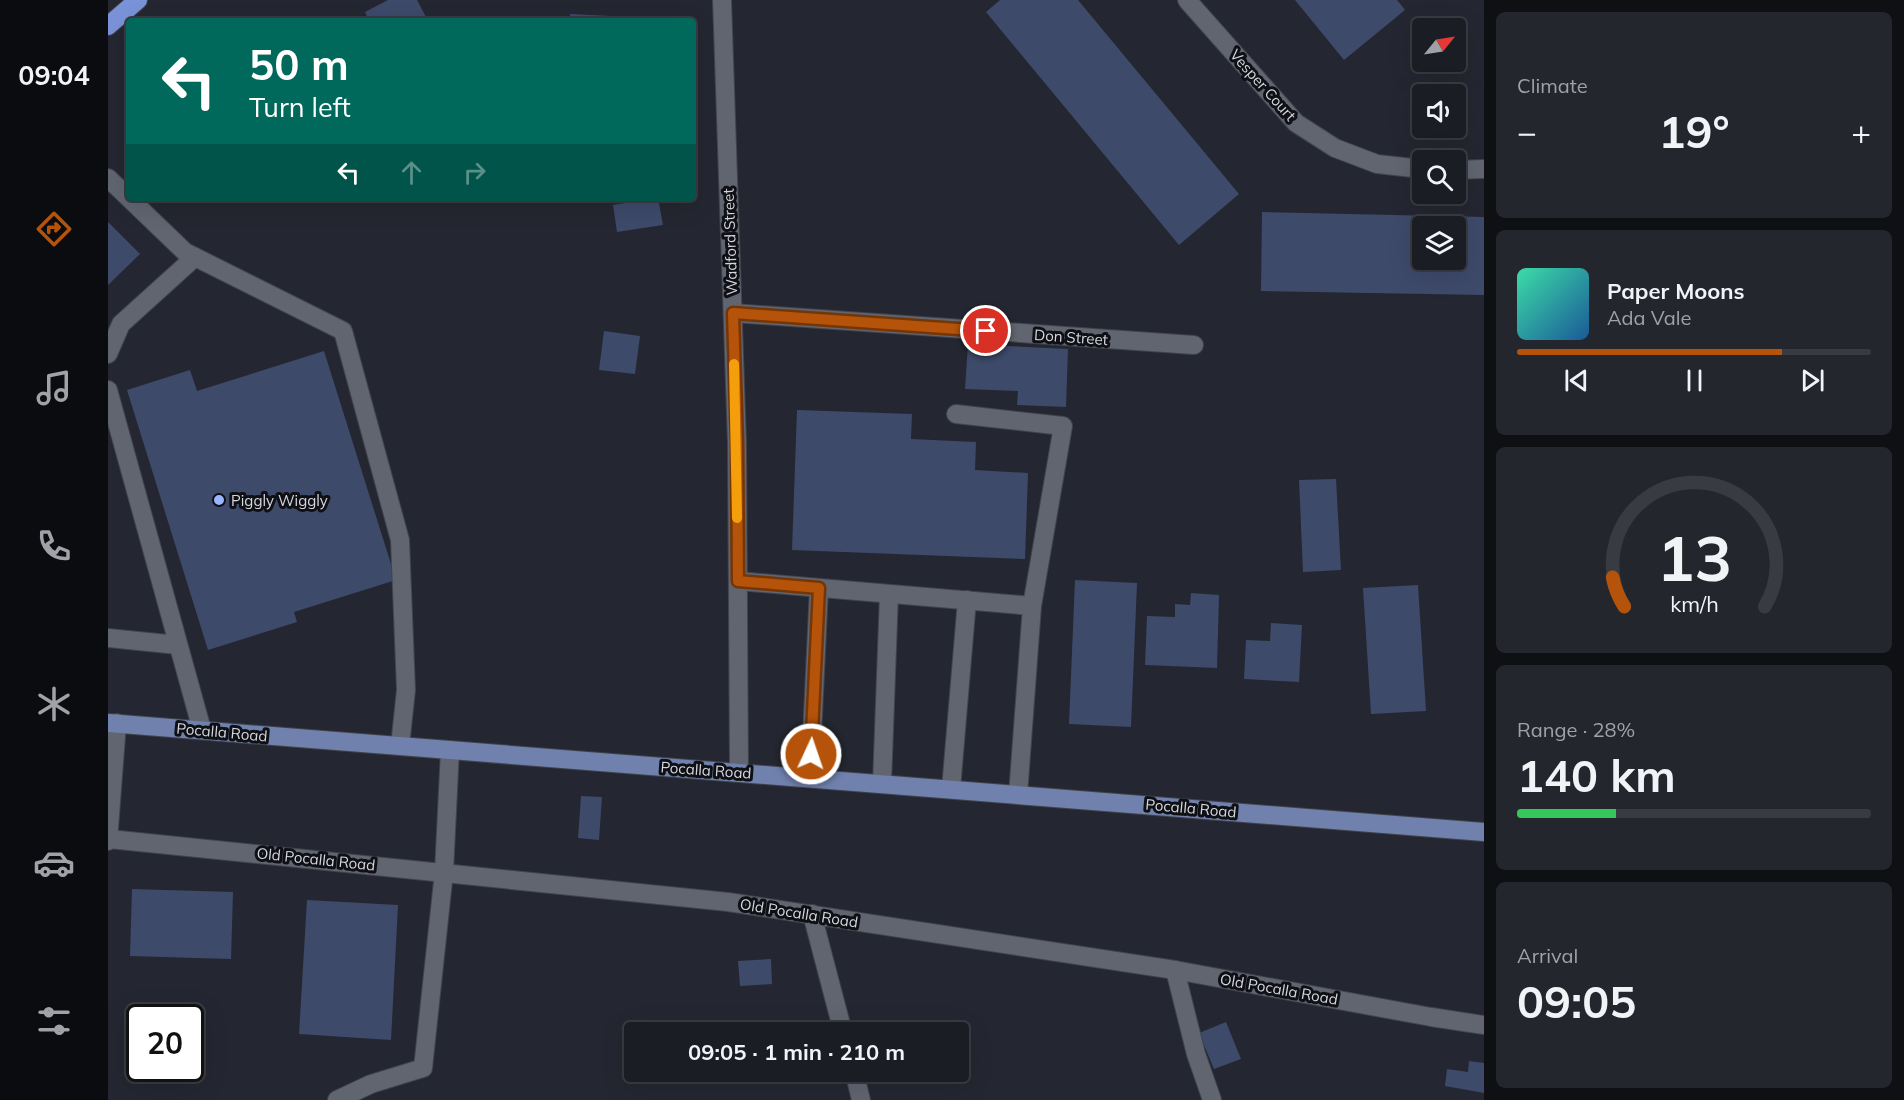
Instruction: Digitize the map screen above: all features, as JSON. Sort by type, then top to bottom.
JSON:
[{"type":"highway","points":[[108,26],[138,0]]},
{"type":"main road","name":"Pocalla Road","points":[[112,723],[1484,832]]},
{"type":"street","name":"Wadford Street","points":[[722,0],[737,443],[739,772]]},
{"type":"street","name":"Vesper Court","points":[[1187,0],[1296,123],[1335,148],[1377,164],[1412,168]]},
{"type":"street","points":[[1466,170],[1484,170]]},
{"type":"street","points":[[108,178],[126,195]]},
{"type":"street","points":[[132,201],[185,252],[343,331],[400,540],[405,690],[400,746]]},
{"type":"street","points":[[108,354],[121,324],[195,257]]},
{"type":"street","name":"Don Street","points":[[733,313],[1194,345]]},
{"type":"street","points":[[108,390],[202,730]]},
{"type":"street","points":[[956,414],[1063,426],[1032,606],[1018,795]]},
{"type":"street","points":[[738,581],[1032,606]]},
{"type":"street","points":[[810,778],[819,588]]},
{"type":"street","points":[[882,784],[889,594]]},
{"type":"street","points":[[951,789],[967,600]]},
{"type":"street","points":[[108,638],[178,645]]},
{"type":"street","points":[[108,840],[112,723]]},
{"type":"street","points":[[337,1100],[371,1084],[423,1068],[444,872],[450,750]]},
{"type":"street","name":"Old Pocalla Road","points":[[108,840],[728,902],[1175,970],[1484,1025]]},
{"type":"street","points":[[812,914],[840,1022]]},
{"type":"street","points":[[1175,970],[1196,1054],[1212,1100]]},
{"type":"street","points":[[857,1082],[861,1100]]},
{"type":"building","points":[[388,0],[417,0],[426,18],[368,18],[365,12]]},
{"type":"building","points":[[1000,0],[1078,0],[1239,194],[1179,245],[986,12]]},
{"type":"building","points":[[1295,0],[1397,0],[1405,10],[1344,60]]},
{"type":"building","points":[[570,14],[654,18],[570,18]]},
{"type":"building","points":[[637,201],[659,201],[663,225],[617,232],[613,205]]},
{"type":"building","points":[[1262,212],[1440,216],[1412,216],[1412,270],[1466,270],[1466,217],[1484,217],[1484,295],[1261,291]]},
{"type":"building","points":[[108,222],[140,254],[108,285]]},
{"type":"building","points":[[604,331],[640,336],[635,374],[599,370]]},
{"type":"building","points":[[968,344],[1068,349],[1066,407],[1017,405],[1018,391],[965,389]]},
{"type":"building","points":[[324,351],[396,580],[294,612],[297,622],[208,650],[127,390],[190,370],[197,391]]},
{"type":"building","points":[[797,410],[912,414],[911,439],[976,442],[975,470],[1028,473],[1025,559],[792,550]]},
{"type":"building","points":[[1336,479],[1341,570],[1303,572],[1299,480]]},
{"type":"building","points":[[1075,580],[1137,583],[1131,727],[1069,724]]},
{"type":"building","points":[[1418,585],[1426,711],[1371,714],[1363,588]]},
{"type":"building","points":[[1191,593],[1219,595],[1217,668],[1145,665],[1147,616],[1175,617],[1175,604],[1190,605]]},
{"type":"building","points":[[1271,623],[1302,625],[1299,682],[1244,679],[1246,640],[1270,641]]},
{"type":"building","points":[[581,796],[602,797],[599,840],[578,838]]},
{"type":"building","points":[[132,889],[233,892],[231,959],[130,956]]},
{"type":"building","points":[[307,900],[398,905],[391,1040],[299,1034]]},
{"type":"building","points":[[771,959],[772,984],[740,986],[738,961]]},
{"type":"building","points":[[1226,1022],[1241,1059],[1214,1069],[1199,1033]]},
{"type":"building","points":[[1469,1061],[1484,1063],[1484,1093],[1445,1086],[1447,1069],[1468,1072]]},
{"type":"slow traffic","points":[[734,364],[737,518]]},
{"type":"place","name":"Piggly Wiggly","points":[[219,500]]},
{"type":"route","points":[[811,754],[819,588],[738,581],[733,313],[986,331]]}]
